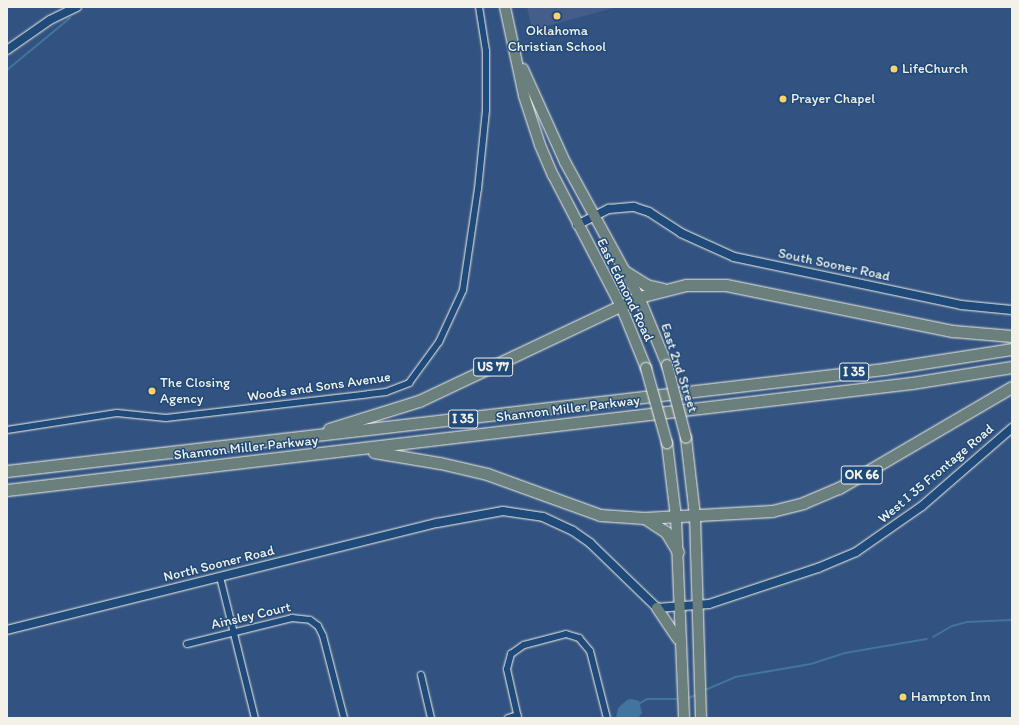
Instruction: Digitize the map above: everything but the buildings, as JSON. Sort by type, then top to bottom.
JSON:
[{"type":"highway","points":[[624,271],[646,284],[666,289]]},
{"type":"highway","points":[[639,298],[666,289],[686,285],[726,285],[953,331],[1012,336]]},
{"type":"highway","name":"US 77","points":[[288,440],[363,420],[419,401],[639,298]]},
{"type":"highway","name":"Shannon Miller Parkway","points":[[7,471],[288,440],[891,368],[1012,349]]},
{"type":"highway","name":"Shannon Miller Parkway","points":[[10,490],[359,450],[912,383],[1012,367]]},
{"type":"highway","name":"OK 66","points":[[676,517],[772,511],[819,497],[1012,387]]},
{"type":"highway","points":[[359,450],[464,468],[504,479],[600,515],[644,518],[676,517]]},
{"type":"highway","points":[[644,518],[652,521],[666,532],[678,552]]},
{"type":"main road","name":"East 2nd Street","points":[[505,7],[518,57],[531,119],[552,175],[577,225]]},
{"type":"main road","name":"East 2nd Street","points":[[518,57],[549,130],[639,298],[667,365],[686,438],[695,516],[701,718]]},
{"type":"main road","name":"East Edmond Road","points":[[577,225],[620,306],[646,368],[667,442],[676,517]]},
{"type":"main road","points":[[676,517],[678,552],[678,607],[684,718]]},
{"type":"main road","points":[[657,608],[669,622],[680,642]]},
{"type":"street","points":[[8,47],[50,20],[76,7]]},
{"type":"street","name":"Woods and Sons Avenue","points":[[7,430],[117,413],[166,418],[386,392],[409,383],[439,342],[463,290],[478,189],[486,110],[486,51],[479,7]]},
{"type":"street","name":"South Sooner Road","points":[[577,225],[594,215],[609,209],[627,206],[641,208],[703,245],[734,257],[961,305],[1012,310]]},
{"type":"street","name":"West I 35 Frontage Road","points":[[678,607],[698,606],[760,588],[856,552],[905,520],[1012,428]]},
{"type":"street","name":"North Sooner Road","points":[[7,630],[437,523],[503,511],[523,512],[559,523],[590,543],[657,608]]},
{"type":"street","points":[[220,577],[255,718]]},
{"type":"street","points":[[657,608],[678,607]]},
{"type":"street","name":"Ainsley Court","points":[[187,644],[292,618],[305,618],[314,622],[323,636],[344,718]]},
{"type":"street","points":[[508,718],[518,717],[508,677],[508,662],[514,651],[530,643],[566,634],[574,635],[583,641],[590,651],[607,718]]},
{"type":"street","points":[[421,675],[431,718]]},
{"type":"shaded area","name":"Oklahoma Christian School","points":[[527,7],[617,7],[532,30]]},
{"type":"shaded area","points":[[631,699],[639,701],[642,713],[639,717],[616,718],[618,708],[627,700]]},
{"type":"waterway","points":[[7,70],[70,18]]},
{"type":"waterway","points":[[933,637],[952,626],[967,622],[1012,620]]},
{"type":"waterway","points":[[705,690],[735,677],[811,664],[845,653],[927,639]]},
{"type":"waterway","points":[[688,698],[696,695]]},
{"type":"waterway","points":[[637,705],[647,699],[676,699]]},
{"type":"place","name":"Oklahoma Christian School","points":[[557,16]]},
{"type":"place","name":"LifeChurch","points":[[894,69]]},
{"type":"place","name":"Prayer Chapel","points":[[783,99]]},
{"type":"place","name":"The Closing Agency","points":[[152,391]]},
{"type":"place","name":"Hampton Inn","points":[[903,697]]}]
